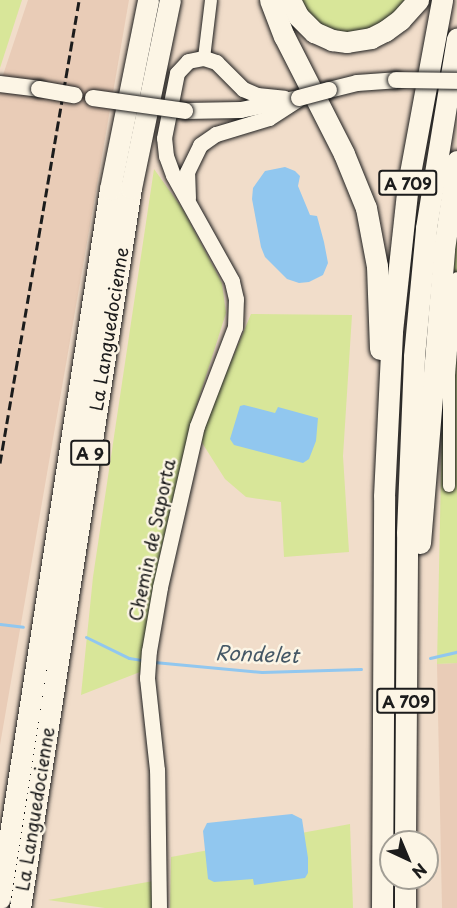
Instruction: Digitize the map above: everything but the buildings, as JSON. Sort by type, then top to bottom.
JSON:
[{"type":"highway","name":"La Languedocienne","points":[[0,898],[112,177],[148,0]]},
{"type":"highway","name":"La Languedocienne","points":[[20,908],[131,188],[170,0]]},
{"type":"highway","points":[[270,0],[284,36],[344,154],[370,221],[377,266],[384,496]]},
{"type":"highway","points":[[290,0],[303,22],[314,32],[332,40],[347,42],[370,38],[385,31],[400,20],[418,0]]},
{"type":"highway","name":"A 709","points":[[382,908],[384,496],[392,331],[403,225],[422,96],[442,0]]},
{"type":"highway","name":"A 709","points":[[405,830],[410,417],[417,310],[433,175],[457,39]]},
{"type":"highway","points":[[406,645],[419,561],[444,249],[457,161]]},
{"type":"highway","points":[[405,890],[405,908]]},
{"type":"main road","points":[[0,84],[184,111],[241,111],[357,83],[396,80],[457,81]]},
{"type":"street","points":[[211,0],[204,58],[216,62],[243,89],[272,97],[299,98]]},
{"type":"street","name":"Chemin de Saporta","points":[[159,908],[157,770],[147,678],[149,651],[160,587],[197,426],[236,327],[236,299],[232,281],[166,156],[164,138],[177,73],[188,61],[204,58]]},
{"type":"street","points":[[188,198],[188,172],[200,145],[216,134],[269,118],[299,98]]},
{"type":"street","points":[[449,486],[449,375],[457,278]]},
{"type":"shaded area","points":[[28,0],[129,0],[0,745],[0,84]]},
{"type":"shaded area","points":[[457,663],[457,908],[442,908],[437,664]]},
{"type":"green space","points":[[0,0],[22,0],[0,68]]},
{"type":"green space","points":[[299,0],[407,0],[390,18],[366,30],[343,33],[315,22]]},
{"type":"green space","points":[[154,169],[182,208],[222,283],[226,313],[191,423],[158,563],[140,672],[81,695],[93,577]]},
{"type":"green space","points":[[457,222],[457,663],[437,664],[442,427]]},
{"type":"green space","points":[[251,314],[352,315],[343,456],[349,552],[284,557],[281,502],[246,497],[225,479],[199,438]]},
{"type":"green space","points":[[350,824],[353,908],[170,908],[171,857]]},
{"type":"green space","points":[[153,881],[153,908],[105,908],[48,900]]},
{"type":"water","points":[[285,167],[300,176],[298,186],[310,215],[317,216],[324,242],[328,263],[323,275],[309,282],[299,283],[287,279],[265,257],[261,247],[252,199],[253,188],[265,171]]},
{"type":"water","points":[[240,406],[275,413],[278,407],[318,418],[316,441],[309,459],[303,463],[234,445],[230,439]]},
{"type":"water","points":[[292,814],[302,819],[308,858],[308,873],[305,878],[254,885],[253,879],[214,882],[208,879],[203,831],[207,823]]},
{"type":"waterway","points":[[0,624],[23,627]]},
{"type":"waterway","points":[[86,637],[129,658],[141,660]]},
{"type":"waterway","name":"Rondelet","points":[[430,658],[457,652]]},
{"type":"waterway","name":"Rondelet","points":[[154,662],[262,672],[361,669]]},
{"type":"railway","points":[[0,463],[79,0]]}]
